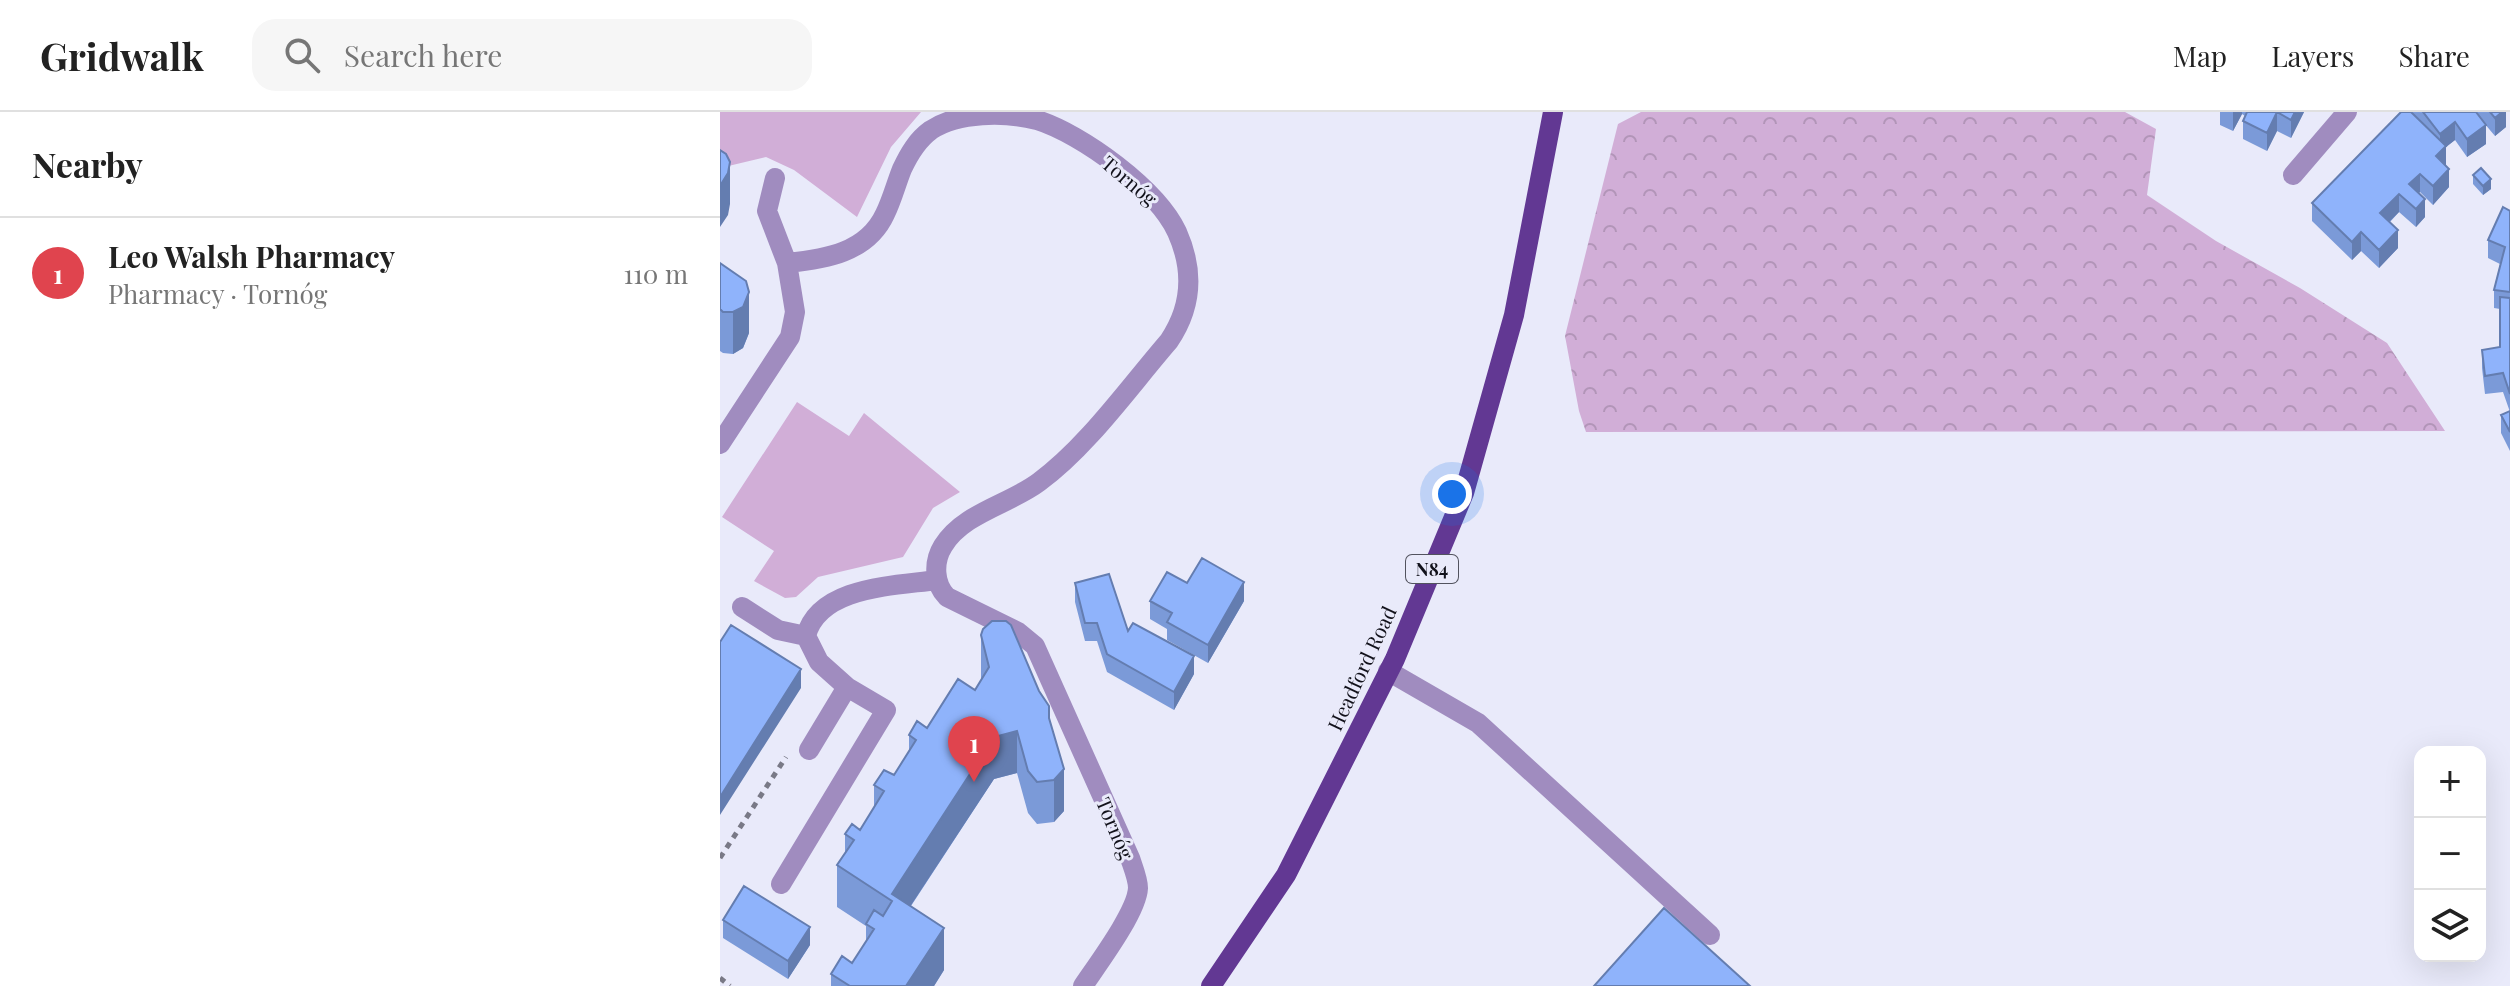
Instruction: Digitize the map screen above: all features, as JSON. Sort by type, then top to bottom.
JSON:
[{"type":"main road","name":"Headford Road","points":[[1211,986],[1286,875],[1388,671],[1464,493],[1514,315],[1553,112]]},
{"type":"street","points":[[2293,175],[2347,112]]},
{"type":"street","name":"Tornóg","points":[[787,263],[839,255],[855,247],[872,234],[884,217],[898,177],[916,144],[950,120],[991,114],[1037,120],[1075,138],[1124,171],[1160,204],[1177,233],[1188,264],[1188,295],[1182,319],[1169,341],[1066,459],[1040,482],[956,530],[939,553],[936,564],[939,589],[947,597],[1018,632],[1035,646],[1130,858],[1138,888],[1134,903],[1083,986]]},
{"type":"street","points":[[720,444],[790,337],[795,312],[787,263],[767,211],[775,178]]},
{"type":"street","points":[[781,884],[886,710],[847,687],[819,662],[806,636],[810,623],[817,614],[841,599],[866,591],[937,580]]},
{"type":"street","points":[[742,607],[778,630],[806,636]]},
{"type":"street","points":[[1388,671],[1478,723],[1710,935]]},
{"type":"street","points":[[809,750],[847,687]]},
{"type":"path","points":[[720,858],[795,742],[809,750]]},
{"type":"path","points":[[720,978],[730,986]]},
{"type":"green space","points":[[720,112],[921,112],[891,147],[857,217],[794,170],[766,157],[720,168]]},
{"type":"green space","points":[[1641,112],[2125,112],[2156,129],[2147,195],[2216,241],[2300,288],[2387,343],[2445,431],[1586,432],[1565,336],[1618,124]]},
{"type":"green space","points":[[797,402],[849,436],[864,413],[960,492],[933,508],[903,557],[818,577],[796,597],[785,598],[754,581],[774,551],[722,517]]},
{"type":"building","points":[[2247,112],[2277,112],[2267,133],[2243,121]]},
{"type":"building","points":[[2277,112],[2295,112],[2291,120]]},
{"type":"building","points":[[2401,112],[2411,112],[2446,146],[2436,156],[2449,169],[2433,186],[2420,174],[2409,184],[2425,199],[2416,209],[2399,194],[2380,213],[2398,230],[2379,250],[2361,232],[2352,242],[2312,203]]},
{"type":"building","points":[[2423,112],[2476,112],[2486,125],[2467,139],[2455,122],[2440,134]]},
{"type":"building","points":[[720,150],[730,162],[720,186]]},
{"type":"building","points":[[2481,168],[2491,179],[2483,186],[2473,175]]},
{"type":"building","points":[[2503,207],[2510,211],[2510,292],[2494,290],[2505,247],[2488,240]]},
{"type":"building","points":[[720,263],[746,281],[749,292],[743,307],[733,312],[720,309]]},
{"type":"building","points":[[2500,297],[2510,298],[2510,394],[2503,373],[2485,376],[2482,350],[2500,347]]},
{"type":"building","points":[[2510,411],[2510,432],[2501,415]]},
{"type":"building","points":[[1202,558],[1244,582],[1208,645],[1167,622],[1172,613],[1150,601],[1167,572],[1187,583]]},
{"type":"building","points":[[1109,574],[1128,631],[1133,623],[1194,656],[1174,692],[1107,654],[1097,623],[1085,623],[1075,583]]},
{"type":"building","points":[[992,621],[1006,621],[1011,625],[1039,691],[1049,706],[1049,718],[1064,769],[1054,780],[1037,782],[1028,771],[1017,731],[994,737],[892,894],[944,928],[906,986],[850,986],[831,974],[842,956],[852,963],[874,929],[866,924],[874,910],[883,916],[892,901],[837,865],[854,840],[845,834],[852,824],[860,830],[884,791],[874,785],[884,770],[894,775],[916,740],[909,735],[917,721],[927,728],[958,679],[975,690],[989,667],[981,635]]},
{"type":"building","points":[[731,625],[801,669],[720,797],[720,642]]},
{"type":"building","points":[[744,886],[810,927],[788,961],[723,920]]},
{"type":"building","points":[[1664,908],[1750,986],[1594,986]]},
{"type":"place","name":"Leo Walsh Pharmacy","points":[[974,782]]}]
